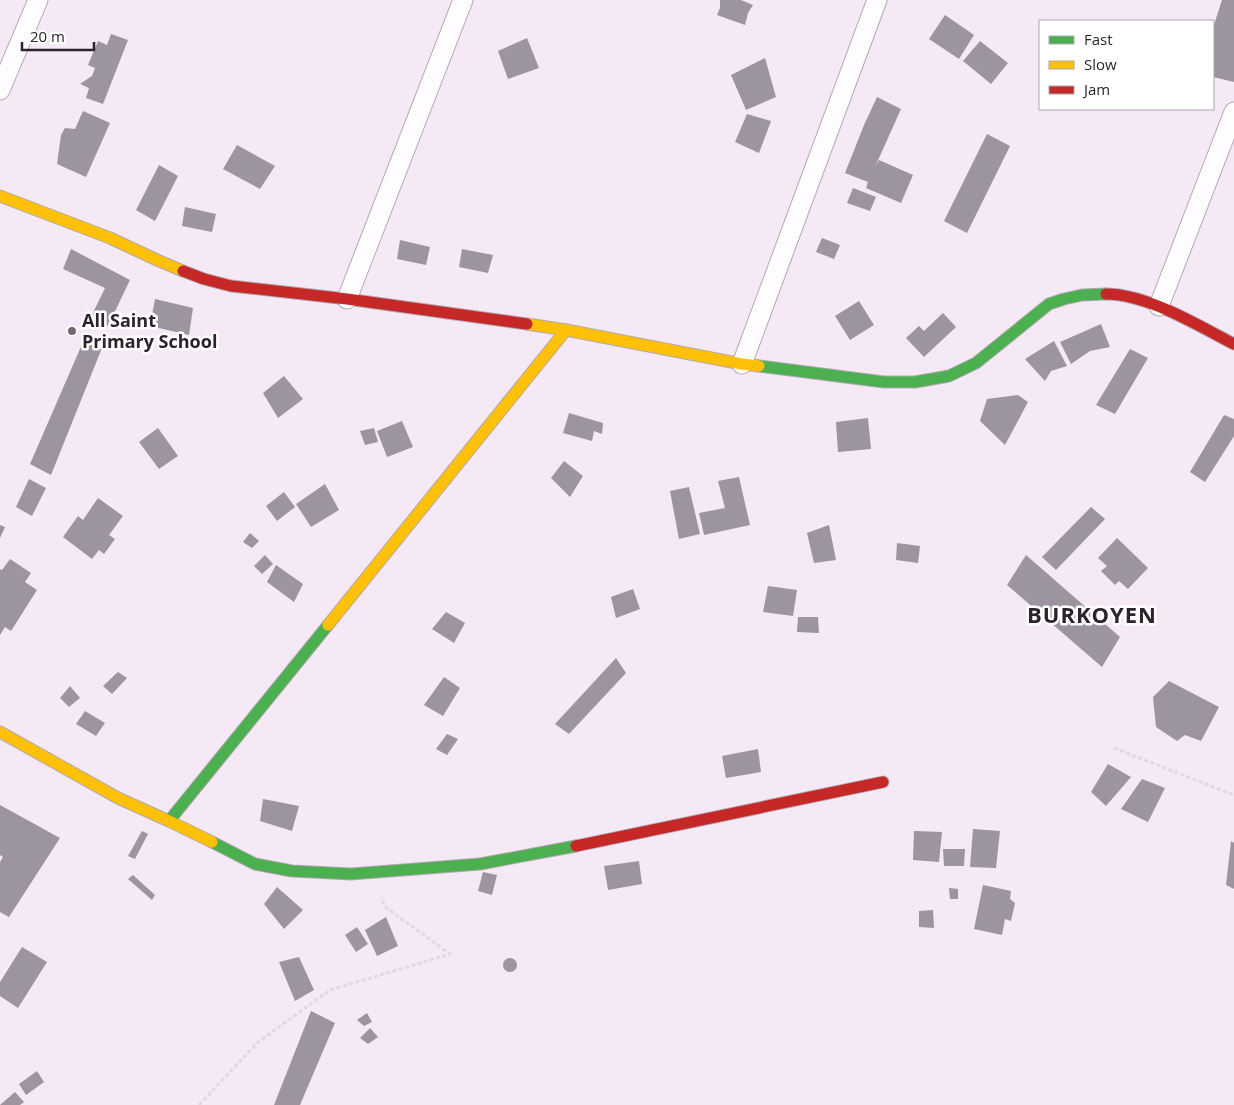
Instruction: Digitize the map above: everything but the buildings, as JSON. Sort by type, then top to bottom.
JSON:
[{"type":"street","points":[[0,90],[38,0]]},
{"type":"street","points":[[347,300],[463,0]]},
{"type":"street","points":[[742,364],[877,0]]},
{"type":"street","points":[[1159,306],[1234,112]]},
{"type":"street","points":[[0,196],[110,238],[157,260],[231,286],[566,330],[742,364],[884,382],[915,382],[949,376],[976,363],[1049,304],[1082,295],[1118,294],[1159,306],[1234,344]]},
{"type":"street","points":[[169,821],[566,330]]},
{"type":"street","points":[[0,732],[118,798],[255,864],[292,871],[351,874],[480,864],[626,836],[883,782]]},
{"type":"path","points":[[1114,748],[1234,795]]},
{"type":"path","points":[[199,1105],[257,1043],[330,990],[450,954],[384,906],[376,872]]},
{"type":"traffic: fast","points":[[759,366],[884,382],[915,382],[949,376],[976,363],[1049,304],[1082,295],[1106,294]]},
{"type":"traffic: fast","points":[[169,821],[328,625]]},
{"type":"traffic: fast","points":[[212,842],[255,864],[292,871],[351,874],[480,864],[576,846]]},
{"type":"traffic: slow","points":[[0,196],[110,238],[183,271]]},
{"type":"traffic: slow","points":[[527,324],[759,366]]},
{"type":"traffic: slow","points":[[328,625],[566,330]]},
{"type":"traffic: slow","points":[[0,732],[118,798],[212,842]]},
{"type":"traffic: jam","points":[[183,271],[231,286],[347,299],[527,324]]},
{"type":"traffic: jam","points":[[1106,294],[1122,295],[1155,305],[1234,344]]},
{"type":"traffic: jam","points":[[576,846],[883,782]]},
{"type":"place","name":"All Saint Primary School","points":[[72,331]]},
{"type":"district","name":"BURKOYEN","points":[[1092,615]]}]
